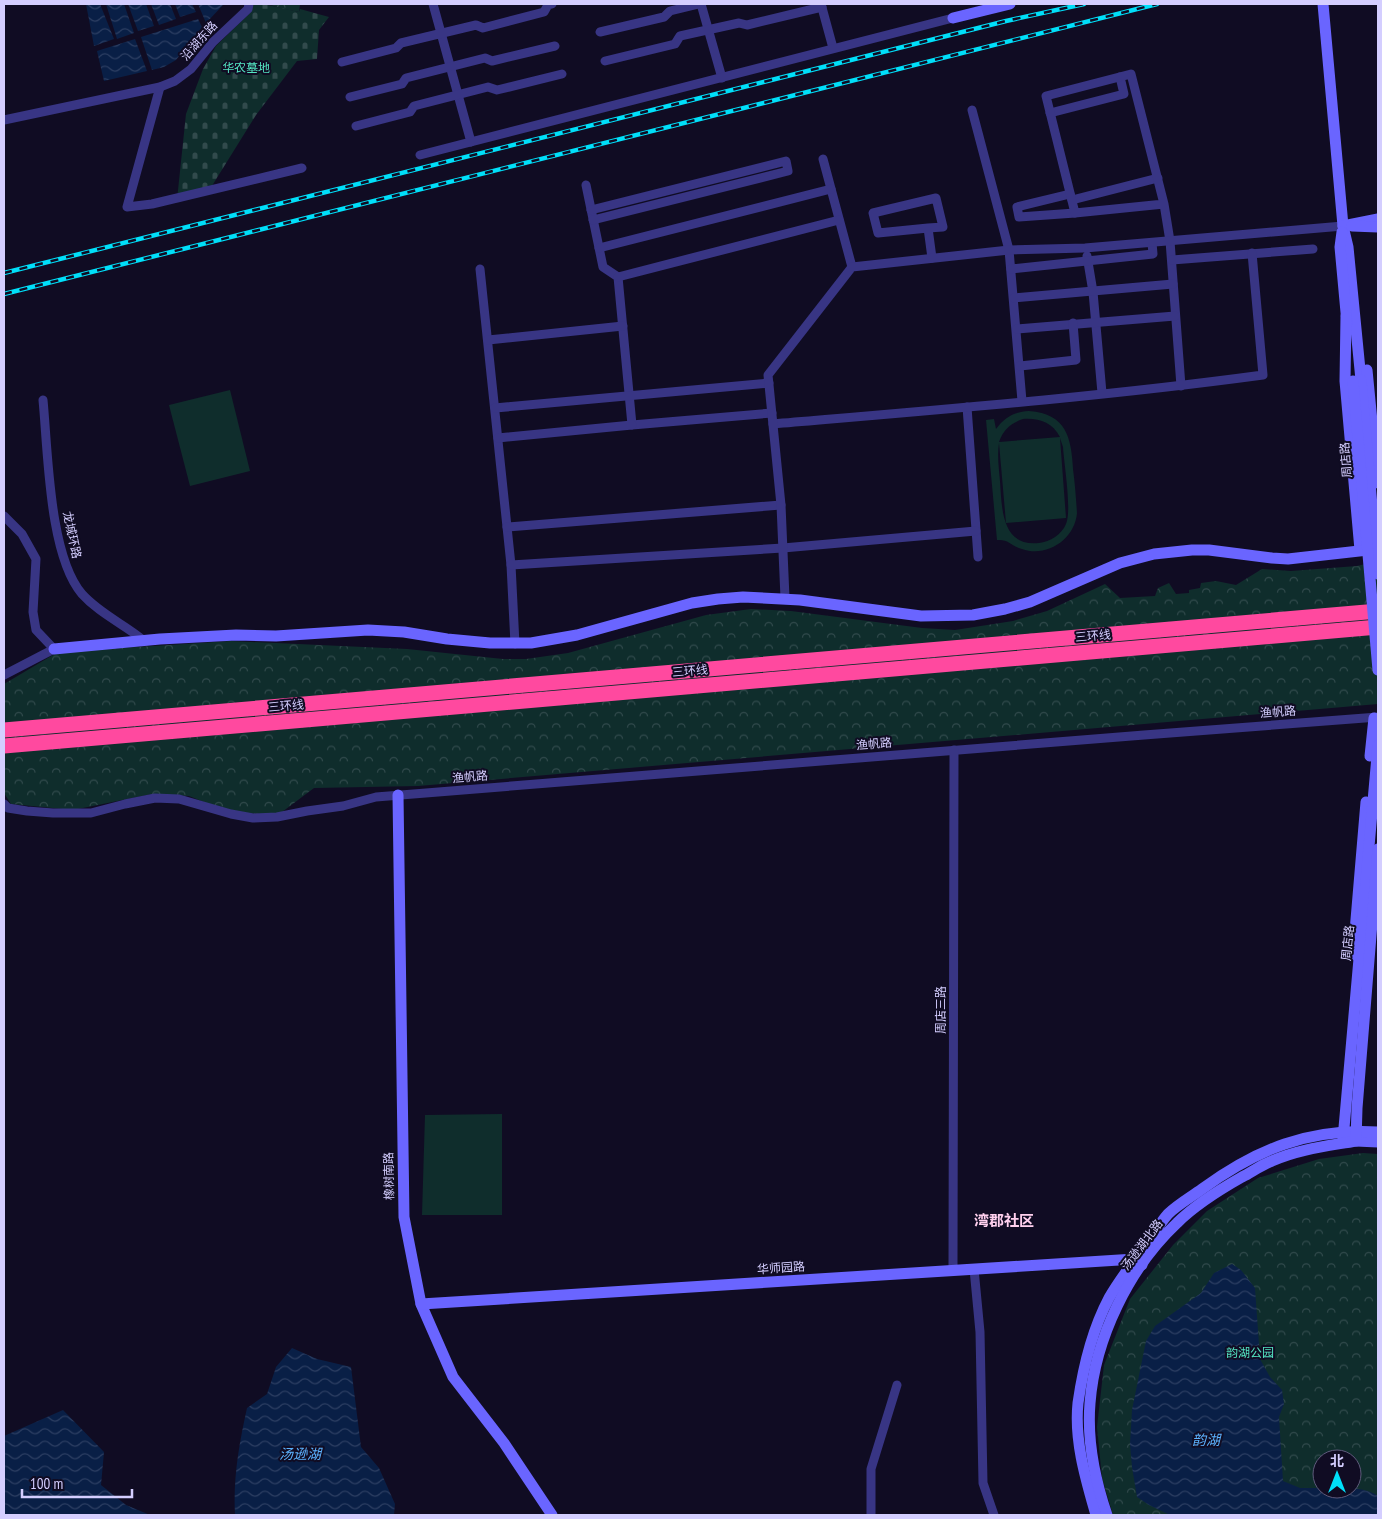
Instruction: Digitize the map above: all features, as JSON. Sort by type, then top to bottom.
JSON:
[{"type":"highway","name":"三环线","points":[[4,730],[1378,611]]},
{"type":"highway","name":"三环线","points":[[4,746],[1378,627]]},
{"type":"street","name":"沿湖东路","points":[[4,120],[160,87],[176,81],[191,69],[213,42],[248,9],[249,4]]},
{"type":"street","points":[[433,4],[471,142]]},
{"type":"street","points":[[342,62],[396,48],[401,43],[441,33],[476,25],[483,28],[544,12],[548,5],[552,4]]},
{"type":"street","points":[[600,32],[664,17],[670,11],[700,4],[722,78]]},
{"type":"street","points":[[420,155],[1010,4]]},
{"type":"street","name":"周店路","points":[[1323,4],[1350,316],[1378,574]]},
{"type":"street","points":[[605,61],[675,44],[680,36],[739,23],[747,25],[821,5],[833,48]]},
{"type":"street","points":[[350,97],[402,84],[406,78],[485,58],[492,61],[555,46]]},
{"type":"street","points":[[356,126],[410,112],[414,106],[458,94],[488,87],[497,90],[562,74]]},
{"type":"street","points":[[1075,213],[1046,96],[1131,74],[1158,178],[1170,241],[1181,386]]},
{"type":"street","points":[[1050,112],[1124,94],[1120,77]]},
{"type":"street","points":[[160,87],[127,207],[152,204],[302,168]]},
{"type":"street","points":[[972,110],[1009,250],[1022,401]]},
{"type":"street","points":[[823,159],[852,267]]},
{"type":"street","points":[[592,210],[786,161],[788,171],[593,220]]},
{"type":"street","points":[[1158,178],[1017,208],[1019,217],[1164,204]]},
{"type":"street","points":[[586,185],[603,267],[618,277],[839,220]]},
{"type":"street","points":[[677,189],[679,198]]},
{"type":"street","points":[[599,248],[831,189]]},
{"type":"street","points":[[936,198],[943,227],[928,228],[878,233],[873,213],[936,198]]},
{"type":"street","points":[[1000,215],[1018,211]]},
{"type":"street","points":[[1343,226],[1378,218]]},
{"type":"street","points":[[785,598],[781,505],[768,375],[852,267],[1009,250],[1085,248],[1343,226],[1378,227]]},
{"type":"street","points":[[928,228],[932,258]]},
{"type":"street","points":[[1011,269],[1153,254],[1152,243]]},
{"type":"street","points":[[1085,248],[1089,261],[1093,292],[1102,393]]},
{"type":"street","points":[[1172,260],[1313,249]]},
{"type":"street","points":[[773,424],[1181,386],[1263,375],[1252,253]]},
{"type":"street","points":[[480,269],[511,565],[515,644]]},
{"type":"street","points":[[618,277],[632,425]]},
{"type":"street","points":[[1014,298],[1173,284]]},
{"type":"street","points":[[1016,329],[1175,316]]},
{"type":"street","points":[[1350,316],[1365,357],[1378,483]]},
{"type":"street","points":[[1350,316],[1345,381],[1360,550]]},
{"type":"street","points":[[1020,366],[1076,360],[1073,324]]},
{"type":"street","points":[[488,340],[622,326]]},
{"type":"street","name":"周店路","points":[[1357,381],[1378,670]]},
{"type":"street","points":[[495,408],[769,383]]},
{"type":"street","name":"龙城环路","points":[[43,400],[53,507],[65,566],[74,583],[88,600],[143,640]]},
{"type":"street","points":[[967,407],[978,557]]},
{"type":"street","points":[[498,438],[772,412]]},
{"type":"street","points":[[507,527],[781,505]]},
{"type":"street","points":[[4,516],[22,534],[36,559],[33,612],[36,630],[54,649]]},
{"type":"street","points":[[511,565],[783,548],[976,531]]},
{"type":"street","points":[[4,676],[54,649],[143,640],[382,630],[416,633],[447,639],[515,644],[547,641],[577,635],[706,600],[743,597],[785,598],[921,616],[973,615],[1005,610],[1030,602],[1120,563],[1154,554],[1209,550],[1288,558],[1378,548]]},
{"type":"street","points":[[1355,996],[1353,967],[1354,936],[1376,718]]},
{"type":"street","name":"渔帆路","points":[[4,804],[8,808],[27,811],[91,813],[155,798],[179,799],[231,814],[253,818],[277,817],[343,806],[376,797],[398,795],[1376,718]]},
{"type":"street","name":"周店路","points":[[1356,1136],[1356,1108],[1367,997],[1378,745]]},
{"type":"street","name":"周店三路","points":[[953,1270],[954,750]]},
{"type":"street","name":"橡树南路","points":[[398,795],[404,1218],[420,1304],[453,1377],[504,1443],[552,1515]]},
{"type":"street","name":"周店路","points":[[1343,1138],[1355,996],[1370,938],[1378,849]]},
{"type":"street","points":[[1356,1136],[1378,1132]]},
{"type":"street","points":[[1356,1136],[1378,1142]]},
{"type":"street","name":"汤逊湖北路","points":[[1096,1515],[1084,1472],[1078,1404],[1090,1344],[1109,1298],[1138,1262],[1169,1214],[1238,1165],[1266,1150],[1301,1138],[1343,1138],[1356,1136]]},
{"type":"street","name":"华师园路","points":[[420,1304],[953,1270],[1138,1262]]},
{"type":"street","name":"汤逊湖北路","points":[[1106,1515],[1090,1442],[1090,1404],[1095,1369],[1104,1335],[1138,1262]]},
{"type":"street","points":[[974,1269],[980,1332],[983,1483],[994,1515]]},
{"type":"street","points":[[871,1515],[872,1469],[897,1385]]},
{"type":"green space","name":"华农墓地","points":[[254,4],[299,12],[300,9],[329,17],[319,30],[317,59],[297,61],[256,115],[210,189],[177,200],[186,114],[203,69],[216,46],[250,13]]},
{"type":"green space","points":[[267,4],[300,4],[299,12]]},
{"type":"green space","points":[[230,390],[250,471],[190,486],[169,405]]},
{"type":"green space","points":[[1024,412],[1042,413],[1059,422],[1071,447],[1077,513],[1075,522],[1071,531],[1058,544],[1041,551],[1018,548],[1007,542],[997,540],[986,420],[994,419],[996,429],[1010,416]],"holes":[[[1023,419],[1045,422],[1060,437],[999,442],[1008,427]],[[1060,438],[1063,447],[1068,498],[1066,524],[1062,531],[1051,539],[1039,543],[1026,543],[1017,539],[1010,532],[1006,524],[1003,514],[998,462],[999,443],[1006,523],[1066,518]]]},
{"type":"green space","points":[[1378,561],[1378,704],[418,786],[314,788],[278,815],[229,812],[189,796],[152,794],[73,810],[11,804],[4,793],[4,684],[58,652],[231,641],[407,649],[503,659],[526,659],[568,653],[706,615],[751,609],[791,611],[922,628],[955,630],[1013,621],[1047,611],[1105,584],[1120,598],[1155,596],[1158,588],[1169,583],[1176,594],[1189,593],[1189,590],[1200,588],[1201,583],[1216,581],[1236,585],[1262,569],[1291,571],[1357,566]]},
{"type":"green space","points":[[502,1114],[502,1215],[422,1215],[425,1115]]},
{"type":"green space","name":"韵湖公园","points":[[1363,1153],[1378,1154],[1378,1515],[1113,1515],[1102,1478],[1097,1427],[1104,1365],[1130,1299],[1173,1245],[1207,1211],[1258,1178],[1319,1159]]},
{"type":"water","points":[[86,4],[100,4],[114,39],[94,46]]},
{"type":"water","points":[[106,4],[124,4],[134,33],[117,39]]},
{"type":"water","points":[[128,4],[146,4],[154,26],[138,31]]},
{"type":"water","points":[[151,4],[170,4],[176,19],[159,25]]},
{"type":"water","points":[[175,4],[192,4],[196,12],[180,17]]},
{"type":"water","points":[[198,4],[224,4],[206,23]]},
{"type":"water","points":[[198,19],[202,27],[176,60],[164,67],[152,70],[141,37]]},
{"type":"water","points":[[135,39],[147,71],[104,81],[97,51]]},
{"type":"water","name":"韵湖","points":[[1232,1264],[1241,1270],[1255,1288],[1260,1359],[1270,1377],[1282,1390],[1284,1404],[1279,1417],[1283,1481],[1300,1488],[1312,1488],[1312,1499],[1362,1499],[1362,1490],[1365,1490],[1378,1496],[1378,1515],[1170,1515],[1137,1497],[1130,1444],[1132,1410],[1146,1341],[1155,1326],[1201,1293],[1214,1273]]},
{"type":"water","name":"汤逊湖","points":[[292,1348],[317,1359],[351,1367],[361,1447],[379,1468],[395,1504],[394,1515],[235,1515],[237,1461],[247,1408],[267,1394],[276,1367]]},
{"type":"water","points":[[63,1410],[104,1452],[101,1485],[126,1505],[150,1515],[4,1515],[4,1436]]},
{"type":"railway","points":[[4,273],[1006,21],[1084,4]]},
{"type":"railway","points":[[4,294],[1157,4]]},
{"type":"district","name":"湾郡社区","points":[[1004,1221]]}]
